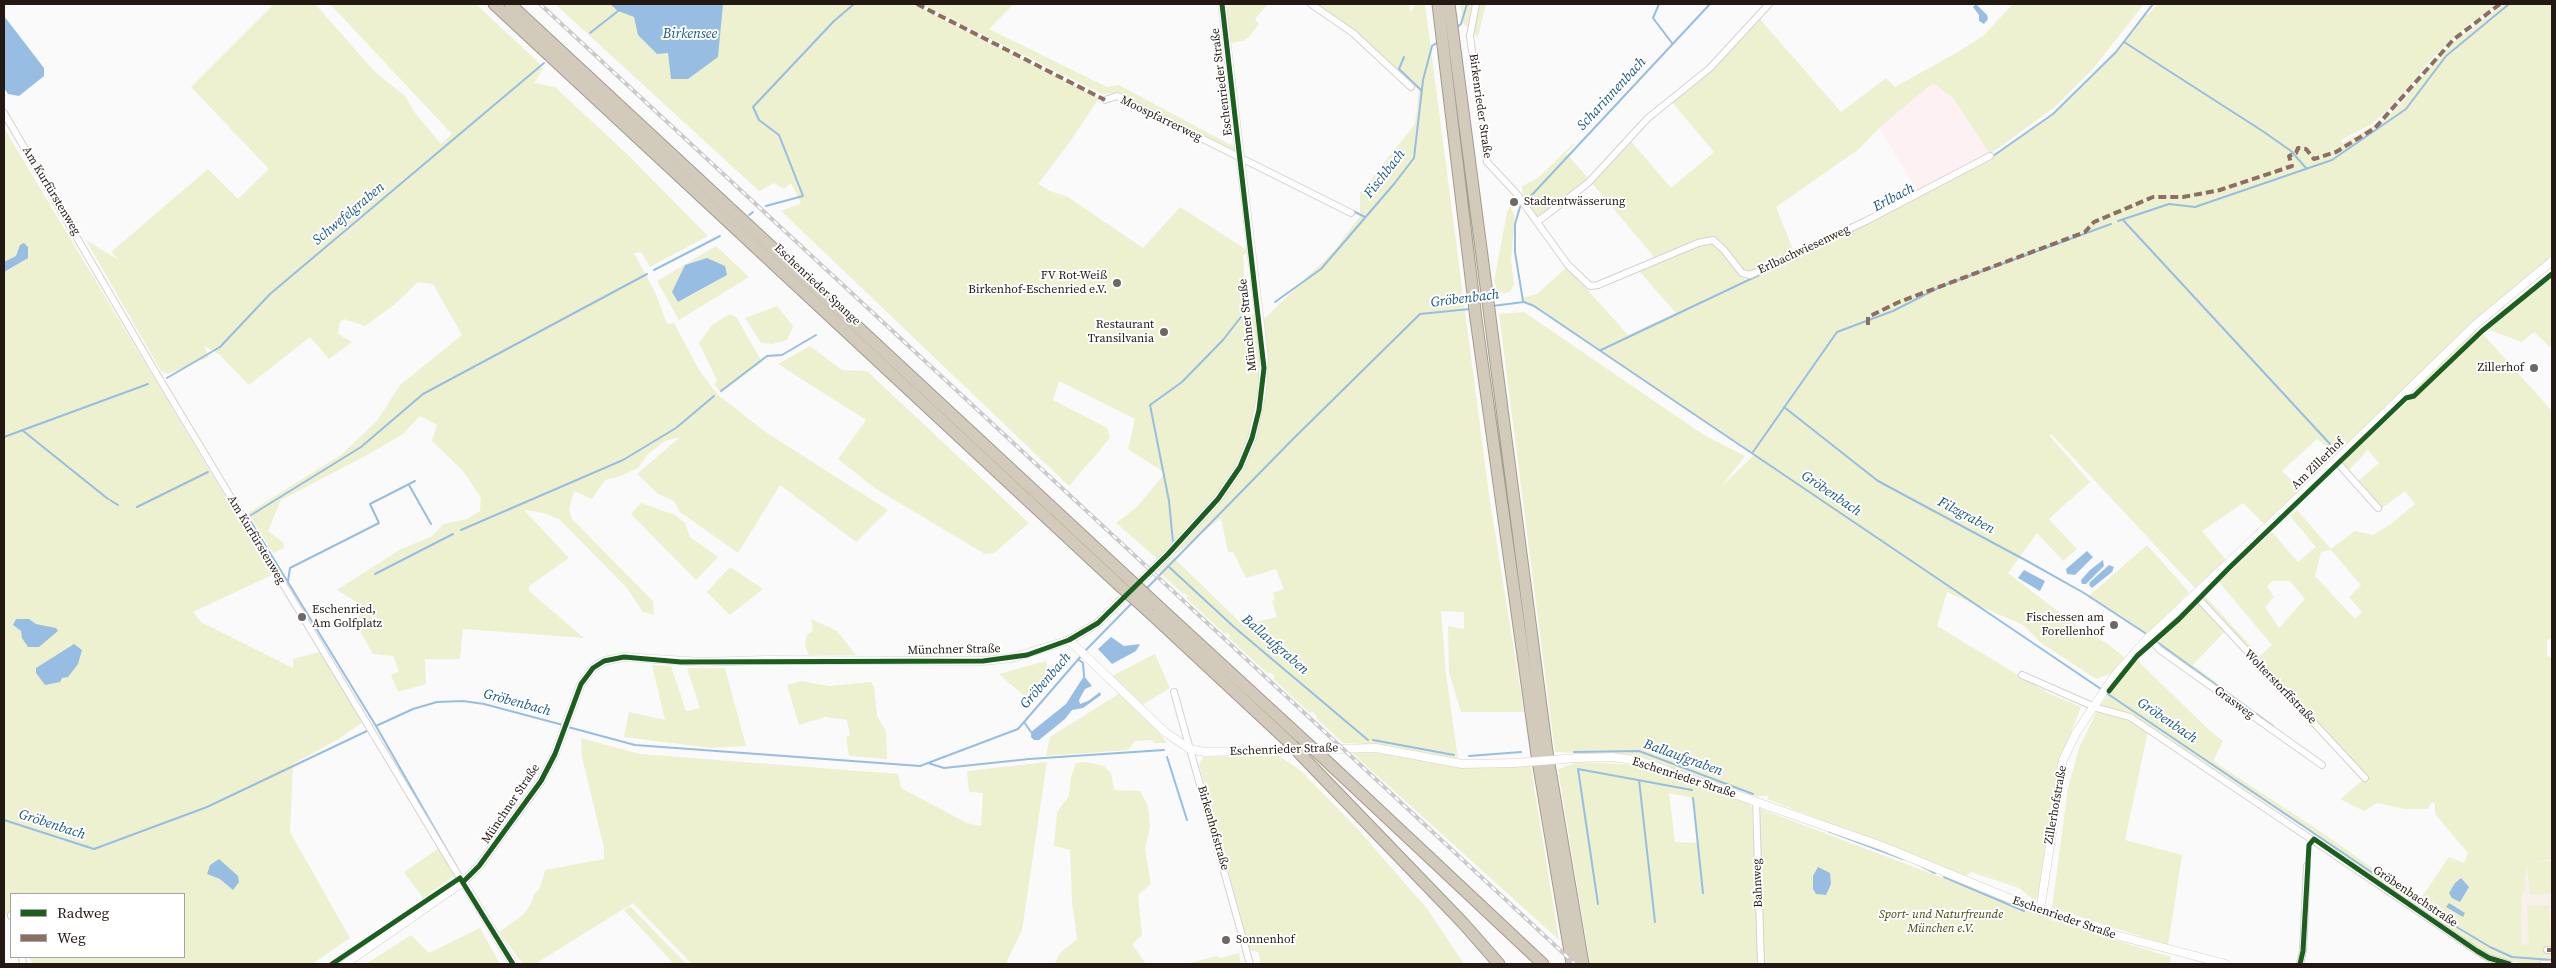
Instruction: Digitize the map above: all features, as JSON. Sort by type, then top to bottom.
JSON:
[{"type":"highway","name":"Eschenrieder Spange","points":[[494,4],[1125,583]]},
{"type":"highway","name":"Eschenrieder Spange","points":[[510,4],[1125,583]]},
{"type":"highway","points":[[1438,4],[1447,35],[1490,315],[1547,752],[1583,964]]},
{"type":"highway","points":[[1449,4],[1447,35],[1476,319],[1537,755],[1572,964]]},
{"type":"highway","points":[[1125,583],[1292,745],[1463,923],[1499,964]]},
{"type":"highway","points":[[1153,609],[1318,753],[1543,964]]},
{"type":"street","name":"Eschenrieder Straße","points":[[1222,4],[1240,158]]},
{"type":"street","points":[[1311,4],[1353,33],[1411,87]]},
{"type":"street","name":"Birkenrieder Straße","points":[[1476,4],[1470,36],[1487,162],[1516,193],[1537,222]]},
{"type":"street","points":[[1537,222],[1588,183],[1648,118],[1710,68],[1768,4]]},
{"type":"street","name":"Moospfarrerweg","points":[[1105,100],[1117,96],[1351,213]]},
{"type":"street","name":"Am Kurfürstenweg","points":[[4,113],[156,373],[513,964]]},
{"type":"street","name":"Erlbachwiesenweg","points":[[1537,222],[1568,265],[1590,286],[1598,285],[1698,243],[1713,240],[1724,250],[1742,273],[1750,275],[1857,225],[1990,156]]},
{"type":"street","name":"Münchner Straße","points":[[345,964],[479,866],[541,781],[566,725],[580,684],[586,676],[604,661],[614,658],[695,662],[983,661],[1027,655],[1069,640],[1098,623],[1113,610],[1218,499],[1240,468],[1252,438],[1262,392],[1264,358],[1240,158]]},
{"type":"street","name":"Am Zillerhof","points":[[2092,705],[2148,638],[2336,461],[2476,324],[2552,261]]},
{"type":"street","points":[[2336,461],[2378,508]]},
{"type":"street","name":"Wolterstorffstraße","points":[[2195,595],[2365,778]]},
{"type":"street","name":"Grasweg","points":[[2148,638],[2160,650],[2322,766]]},
{"type":"street","name":"Eschenrieder Straße","points":[[1069,640],[1165,732],[1190,748],[1205,752],[1376,748],[1462,764],[1612,757],[1640,761],[1882,846],[2040,911],[2201,961],[2226,964]]},
{"type":"street","name":"Gröbenbachstraße","points":[[2022,675],[2092,705],[2130,717],[2477,951],[2489,958],[2509,964]]},
{"type":"street","name":"Birkenhofstraße","points":[[1174,692],[1250,964]]},
{"type":"street","name":"Zillerhofstraße","points":[[2040,911],[2064,760],[2076,732],[2092,705]]},
{"type":"street","name":"Bahnweg","points":[[1756,801],[1761,964]]},
{"type":"street","points":[[2300,964],[2303,951],[2307,866]]},
{"type":"street","points":[[2543,964],[2552,964]]},
{"type":"shaded area","points":[[1933,83],[1953,98],[1992,157],[1920,195],[1879,128]]},
{"type":"shaded area","points":[[2552,859],[2552,943],[2522,945],[2521,896],[2524,891],[2527,861]]},
{"type":"green space","points":[[274,4],[315,4],[375,72],[405,96],[415,113],[441,144],[452,134],[330,4],[476,4],[538,62],[543,69],[534,83],[555,87],[629,156],[708,236],[650,267],[641,252],[634,253],[655,292],[667,324],[674,323],[699,370],[718,395],[767,433],[888,510],[856,542],[780,485],[738,553],[680,512],[674,501],[658,494],[637,474],[680,437],[665,441],[648,454],[638,468],[618,477],[605,480],[592,499],[574,491],[569,509],[572,519],[653,601],[654,615],[643,612],[627,588],[559,519],[544,513],[524,510],[569,558],[529,586],[529,591],[584,638],[463,629],[460,659],[425,659],[426,684],[398,692],[391,675],[399,671],[393,656],[373,654],[353,619],[373,608],[366,608],[337,590],[401,549],[431,537],[444,524],[467,519],[480,511],[481,498],[463,471],[432,441],[437,425],[420,416],[403,434],[281,500],[268,531],[284,543],[284,548],[273,553],[248,513],[342,454],[377,421],[400,385],[462,335],[433,284],[418,282],[394,305],[365,326],[344,319],[340,322],[338,334],[352,342],[329,359],[310,337],[249,385],[220,355],[204,346],[209,357],[168,374],[161,371],[86,240],[120,261],[111,252],[208,169],[238,199],[269,169],[191,87]]},
{"type":"green space","points":[[555,4],[913,4],[1099,98],[1069,143],[1038,184],[1050,191],[1068,197],[1143,248],[1180,207],[1247,250],[1247,253],[1243,255],[1246,311],[1258,319],[1266,317],[1334,251],[1360,216],[1360,193],[1415,124],[1419,90],[1313,4],[1409,4],[1411,13],[1415,4],[1425,4],[1489,495],[1524,712],[1461,712],[1449,672],[1448,626],[1464,629],[1464,612],[1441,611],[1446,674],[1458,759],[1385,745],[1343,743],[1316,718],[1317,716],[1312,711],[1310,713],[1273,679],[1275,676],[1269,672],[1268,674],[1229,638],[1230,635],[1225,634],[1186,598],[1188,596],[1183,594],[1158,571],[1173,557],[1243,625],[1277,617],[1272,601],[1275,600],[1273,593],[1284,589],[1276,569],[1246,578],[1233,552],[1228,552],[1221,518],[1172,557],[1168,554],[1161,562],[1116,523],[1137,507],[1165,473],[1128,449],[1135,419],[1059,381],[1053,400],[1107,428],[1110,438],[1069,486],[781,211],[801,203],[791,183],[784,189],[774,183],[759,191]]},
{"type":"green space","points":[[921,4],[1014,4],[989,29],[1107,87],[1119,85],[1229,144],[1236,145],[1236,151],[1118,93],[1102,94]]},
{"type":"green space","points":[[1226,4],[1268,4],[1255,19],[1259,24],[1249,37],[1243,41],[1231,43]]},
{"type":"green space","points":[[1460,4],[1486,4],[1478,37],[1463,23]]},
{"type":"green space","points":[[2013,4],[2144,4],[2092,70],[2055,107],[1990,154],[1953,98],[1933,83],[1879,128],[1859,149],[1776,207],[1794,252],[1752,271],[1743,270],[1726,248],[1712,236],[1655,258],[1592,183],[1630,140],[1671,188],[1714,152],[1672,102],[1759,18],[1841,112],[1886,78],[1895,87],[1958,52],[1983,36]]},
{"type":"green space","points":[[2157,4],[2498,4],[2467,26],[2431,59],[2399,100],[2372,124],[2341,140],[2343,143],[2383,120],[2401,104],[2439,56],[2455,41],[2504,4],[2552,4],[2552,257],[2467,328],[2335,455],[2317,439],[2282,471],[2301,489],[2265,525],[2243,503],[2202,531],[2226,560],[2196,589],[2052,435],[2049,435],[2090,482],[2049,519],[2077,549],[2063,561],[2037,533],[2008,573],[2077,626],[2108,644],[2125,658],[2113,673],[2096,679],[2041,643],[2023,625],[1947,592],[1937,626],[2048,693],[2081,707],[2060,761],[2040,895],[2034,900],[2019,888],[1971,872],[1966,876],[1767,799],[1769,796],[1755,796],[1631,755],[1555,752],[1499,314],[1524,312],[1704,435],[1745,456],[1721,487],[1755,454],[1601,350],[1534,306],[1524,302],[1523,298],[1514,300],[1537,294],[1567,267],[1628,335],[1676,313],[1638,270],[1699,244],[1713,241],[1745,280],[1992,157],[2053,115],[2115,54],[2144,13],[2148,15]]},
{"type":"green space","points":[[4,128],[272,575],[193,612],[201,622],[293,668],[293,659],[322,651],[363,722],[337,740],[293,764],[290,832],[350,938],[312,964],[32,964],[30,958],[185,958],[185,893],[10,893],[10,914],[4,916]]},
{"type":"green space","points":[[1575,144],[1566,153],[1589,179],[1537,217],[1523,199],[1522,186],[1538,178]]},
{"type":"green space","points":[[1510,206],[1515,216],[1511,260],[1514,284],[1510,292],[1504,293],[1497,290],[1494,282],[1507,212]]},
{"type":"green space","points":[[716,246],[749,277],[679,320],[657,281]],"holes":[[[727,275],[679,302],[672,292]]]},
{"type":"green space","points":[[2552,278],[2552,349],[2534,332],[2522,342],[2487,329]]},
{"type":"green space","points":[[777,306],[793,326],[787,340],[772,344],[761,343],[745,318]]},
{"type":"green space","points":[[730,314],[737,318],[762,362],[721,393],[715,385],[717,380],[699,343],[713,324]]},
{"type":"green space","points":[[2475,331],[2478,332],[2417,391],[2412,389]]},
{"type":"green space","points":[[2482,333],[2552,411],[2552,638],[2547,640],[2547,655],[2552,659],[2552,859],[2527,863],[2552,861],[2552,893],[2530,895],[2527,865],[2524,891],[2521,897],[2522,945],[2529,944],[2527,906],[2549,905],[2552,962],[2526,964],[2490,956],[2400,897],[2318,837],[2149,726],[2125,840],[2182,855],[2168,945],[2052,908],[2068,788],[2079,748],[2099,707],[2136,659],[2209,730],[2223,741],[2213,761],[2320,831],[2419,901],[2449,857],[2464,863],[2468,853],[2435,814],[2435,804],[2432,802],[2427,809],[2405,809],[2377,803],[2364,811],[2340,799],[2368,776],[2227,629],[2193,665],[2252,710],[2250,711],[2153,642],[2161,639],[2205,596],[2260,656],[2272,645],[2219,582],[2272,532],[2298,562],[2316,547],[2290,516],[2297,510],[2331,549],[2355,531],[2373,535],[2391,524],[2415,504],[2405,491],[2382,508],[2357,482],[2379,463],[2368,450],[2347,472],[2340,464]],"holes":[[[2331,550],[2361,585],[2349,597],[2362,612],[2355,619],[2315,576],[2321,552]],[[2273,581],[2290,581],[2305,599],[2279,628],[2265,607],[2274,597],[2267,586]]]},
{"type":"green space","points":[[810,346],[842,370],[867,371],[1029,523],[994,553],[985,554],[876,489],[838,459],[866,420],[778,364]]},
{"type":"green space","points":[[641,503],[675,515],[685,523],[690,537],[718,557],[696,580],[631,514]]},
{"type":"green space","points":[[2147,545],[2189,592],[2147,635],[2089,596]]},
{"type":"green space","points":[[730,567],[763,589],[730,615],[707,592]]},
{"type":"green space","points":[[2191,601],[2195,601],[2162,633],[2153,638]]},
{"type":"green space","points":[[811,619],[837,631],[856,655],[809,655],[805,646],[807,634],[813,631]]},
{"type":"green space","points":[[1155,654],[1170,688],[1142,705],[1112,676]]},
{"type":"green space","points":[[1046,661],[1052,680],[1032,703],[999,674]]},
{"type":"green space","points":[[652,665],[671,666],[686,711],[700,708],[687,668],[725,668],[746,746],[711,748],[624,737],[629,712],[665,720]]},
{"type":"green space","points":[[801,681],[829,686],[871,682],[874,687],[877,716],[886,731],[887,759],[849,756],[846,737],[850,735],[847,720],[825,717],[799,725],[787,685]]},
{"type":"green space","points":[[1120,693],[1150,722],[1167,743],[1155,743],[1152,740],[1135,741],[1128,750],[1046,756],[1050,737]]},
{"type":"green space","points":[[581,738],[640,754],[898,774],[901,788],[967,823],[981,826],[983,793],[969,792],[967,771],[1047,762],[1022,930],[1007,961],[1008,964],[692,964],[633,903],[535,964],[523,964],[499,932],[523,915],[532,902],[534,894],[540,888],[545,870],[604,859],[604,848],[582,757]]},
{"type":"green space","points":[[1350,751],[1379,752],[1462,764],[1530,762],[1559,940]]},
{"type":"green space","points":[[1279,756],[1300,770],[1356,827],[1428,910],[1464,964],[1261,964],[1258,952],[1250,950],[1199,764],[1203,757]]},
{"type":"green space","points":[[1085,762],[1104,766],[1111,773],[1114,790],[1140,791],[1148,806],[1150,827],[1145,849],[1151,884],[1138,895],[1142,935],[1132,944],[1146,964],[1055,964],[1059,954],[1077,939],[1072,901],[1070,850],[1054,846],[1057,812],[1069,796],[1071,777],[1076,763]]},
{"type":"green space","points":[[1579,762],[1638,765],[1747,801],[1752,808],[1759,964],[1590,964],[1558,769]],"holes":[[[1669,793],[1693,798],[1697,843],[1675,842]]]},
{"type":"green space","name":"Sport- und Naturfreunde München e.V.","points":[[1761,809],[2050,920],[2171,957],[2170,964],[1763,964],[1758,811]]},
{"type":"green space","points":[[439,848],[454,876],[423,898],[404,872]]},
{"type":"green space","points":[[630,906],[686,964],[674,964],[624,910]]},
{"type":"green space","points":[[480,928],[500,964],[366,964],[411,935],[429,953]]},
{"type":"green space","points":[[1239,953],[1241,964],[1187,964],[1217,956],[1220,958]]},
{"type":"water","name":"Birkensee","points":[[610,4],[723,4],[718,57],[688,79],[671,79],[668,53],[657,54],[638,35],[634,17],[618,11]]},
{"type":"water","points":[[1976,4],[1987,15],[1988,19],[1984,24],[1979,21],[1979,15],[1973,7]]},
{"type":"water","points":[[4,16],[44,68],[44,76],[19,96],[8,94],[4,88]]},
{"type":"water","points":[[24,243],[28,247],[28,258],[4,272],[4,262],[16,256],[20,245]]},
{"type":"water","points":[[707,258],[725,266],[727,275],[678,302],[672,292],[685,265]]},
{"type":"water","points":[[2087,551],[2093,557],[2075,575],[2067,574],[2066,569]]},
{"type":"water","points":[[2103,560],[2104,566],[2086,584],[2082,584],[2081,580]]},
{"type":"water","points":[[2109,565],[2114,567],[2112,572],[2092,588],[2089,585],[2090,582]]},
{"type":"water","points":[[2024,570],[2045,581],[2040,591],[2018,578]]},
{"type":"water","points":[[16,619],[29,619],[36,624],[56,628],[58,631],[39,647],[28,647],[22,638],[21,631],[13,625]]},
{"type":"water","points":[[1111,637],[1124,646],[1140,644],[1136,651],[1112,664],[1098,649]]},
{"type":"water","points":[[74,644],[82,650],[78,664],[68,677],[62,678],[60,682],[45,685],[36,673],[36,668]]},
{"type":"water","points":[[1084,676],[1092,686],[1085,689],[1079,700],[1080,704],[1088,701],[1100,692],[1101,695],[1083,708],[1072,710],[1065,719],[1039,740],[1034,740],[1031,737],[1031,732],[1066,704]]},
{"type":"water","points":[[219,859],[238,876],[239,882],[233,890],[220,879],[207,874],[210,865]]},
{"type":"water","points":[[1818,867],[1830,873],[1831,884],[1826,895],[1816,894],[1813,889],[1813,876]]},
{"type":"water","points":[[2461,878],[2469,887],[2460,902],[2452,898],[2449,893],[2455,883]]},
{"type":"water","points":[[2449,903],[2465,913],[2463,917],[2446,907]]},
{"type":"waterway","points":[[766,206],[803,196],[779,135],[759,120],[753,107],[834,21],[854,4]]},
{"type":"waterway","name":"Fischbach","points":[[1456,28],[1461,24],[1467,4]]},
{"type":"waterway","points":[[1659,4],[1653,18],[1672,43]]},
{"type":"waterway","name":"Scharinnenbach","points":[[1529,198],[1710,4]]},
{"type":"waterway","name":"Erlbach","points":[[1993,156],[2053,114],[2116,52],[2153,4]]},
{"type":"waterway","points":[[2118,221],[2169,204],[2195,207],[2332,160],[2406,109],[2446,56],[2509,4]]},
{"type":"waterway","name":"Schwefelgraben","points":[[590,33],[618,11]]},
{"type":"waterway","name":"Fischbach","points":[[1275,302],[1321,269],[1414,158],[1423,80],[1432,46],[1438,42]]},
{"type":"waterway","points":[[2124,42],[2264,132],[2291,151],[2306,168]]},
{"type":"waterway","points":[[1404,57],[1399,69],[1422,91]]},
{"type":"waterway","name":"Schwefelgraben","points":[[167,378],[220,347],[270,294],[544,63]]},
{"type":"waterway","name":"Scharinnenbach","points":[[1520,207],[1515,224],[1515,252],[1523,301]]},
{"type":"waterway","points":[[1353,211],[1365,217]]},
{"type":"waterway","points":[[749,215],[753,212]]},
{"type":"waterway","points":[[2123,220],[2330,444]]},
{"type":"waterway","points":[[1753,452],[1837,332],[1893,311],[1942,286],[2111,224]]},
{"type":"waterway","name":"Erlbach","points":[[1601,350],[1854,230]]},
{"type":"waterway","points":[[654,270],[720,236]]},
{"type":"waterway","points":[[456,866],[376,726],[248,517],[361,447],[423,394],[647,274]]},
{"type":"waterway","name":"Gröbenbach","points":[[1492,306],[1524,302],[1534,306],[2101,689]]},
{"type":"waterway","name":"Gröbenbach","points":[[1146,589],[1292,440],[1420,314],[1470,309]]},
{"type":"waterway","name":"Fischbach","points":[[1173,542],[1169,501],[1150,405],[1182,382],[1223,340],[1241,317]]},
{"type":"waterway","points":[[721,391],[767,356],[782,355],[816,335]]},
{"type":"waterway","points":[[4,437],[148,384]]},
{"type":"waterway","points":[[461,530],[623,460],[676,428],[714,396]]},
{"type":"waterway","name":"Filzgraben","points":[[1784,407],[1878,481],[2084,593],[2145,633]]},
{"type":"waterway","points":[[22,430],[108,499]]},
{"type":"waterway","points":[[137,507],[208,472]]},
{"type":"waterway","points":[[288,581],[290,568],[379,523],[370,504],[415,481]]},
{"type":"waterway","points":[[409,485],[431,524]]},
{"type":"waterway","points":[[110,500],[118,505]]},
{"type":"waterway","points":[[375,574],[453,534]]},
{"type":"waterway","name":"Ballaufgraben","points":[[1168,566],[1234,627],[1368,740]]},
{"type":"waterway","name":"Gröbenbach","points":[[1085,651],[1132,603]]},
{"type":"waterway","points":[[2157,642],[2273,726]]},
{"type":"waterway","name":"Gröbenbach","points":[[568,727],[635,745],[920,766],[1018,729],[1082,655]]},
{"type":"waterway","points":[[1078,659],[1083,663],[1084,676]]},
{"type":"waterway","name":"Gröbenbach","points":[[2105,692],[2420,905],[2490,947],[2512,957],[2552,960]]},
{"type":"waterway","name":"Gröbenbach","points":[[376,726],[413,709],[437,702],[463,701],[484,704],[563,725]]},
{"type":"waterway","points":[[1024,722],[1031,732]]},
{"type":"waterway","name":"Gröbenbach","points":[[4,820],[94,849],[207,807],[369,730]]},
{"type":"waterway","points":[[1373,740],[1454,755]]},
{"type":"waterway","points":[[928,763],[944,768],[1029,759],[1164,750]]},
{"type":"waterway","name":"Ballaufgraben","points":[[1574,752],[1639,751],[1753,794]]},
{"type":"waterway","name":"Ballaufgraben","points":[[1469,756],[1521,752]]},
{"type":"waterway","points":[[1167,757],[1187,820]]},
{"type":"waterway","points":[[1598,904],[1578,769],[1692,790]]},
{"type":"waterway","points":[[1639,780],[1655,922]]},
{"type":"waterway","points":[[1693,798],[1703,893]]},
{"type":"waterway","name":"Ballaufgraben","points":[[1828,831],[1903,859]]},
{"type":"waterway","name":"Ballaufgraben","points":[[1917,864],[1935,873]]},
{"type":"waterway","name":"Ballaufgraben","points":[[1944,877],[2024,911]]},
{"type":"railway","points":[[540,4],[1575,964]]},
{"type":"marked path","points":[[917,4],[1105,100]]},
{"type":"marked path","points":[[1868,325],[1868,317],[1899,302],[2085,232],[2094,222],[2153,197],[2183,197],[2220,190],[2292,166],[2289,156],[2296,153],[2298,148],[2306,149],[2314,159],[2336,152],[2375,128],[2453,40],[2500,4]]},
{"type":"marked path","points":[[2547,950],[2552,950]]},
{"type":"cycle path","points":[[463,882],[479,866],[541,781],[555,754],[581,684],[593,668],[604,661],[624,657],[681,662],[983,661],[1027,655],[1069,640],[1098,623],[1168,554],[1218,499],[1240,467],[1252,438],[1259,410],[1264,368],[1222,4]]},
{"type":"cycle path","points":[[2109,691],[2137,656],[2179,619],[2229,568],[2406,398],[2414,396],[2482,331],[2552,274]]},
{"type":"cycle path","points":[[2300,964],[2303,951],[2309,845],[2314,839],[2477,951],[2489,958],[2509,964]]},
{"type":"cycle path","points":[[332,964],[460,878],[513,964]]},
{"type":"place","name":"Stadtentwässerung","points":[[1514,202]]},
{"type":"place","name":"FV Rot-Weiß Birkenhof-Eschenried e.V.","points":[[1117,283]]},
{"type":"place","name":"Restaurant Transilvania","points":[[1164,332]]},
{"type":"place","name":"Zillerhof","points":[[2534,368]]},
{"type":"place","name":"Eschenried, Am Golfplatz","points":[[302,617]]},
{"type":"place","name":"Fischessen am Forellenhof","points":[[2114,625]]},
{"type":"place","name":"Sonnenhof","points":[[1226,940]]}]
